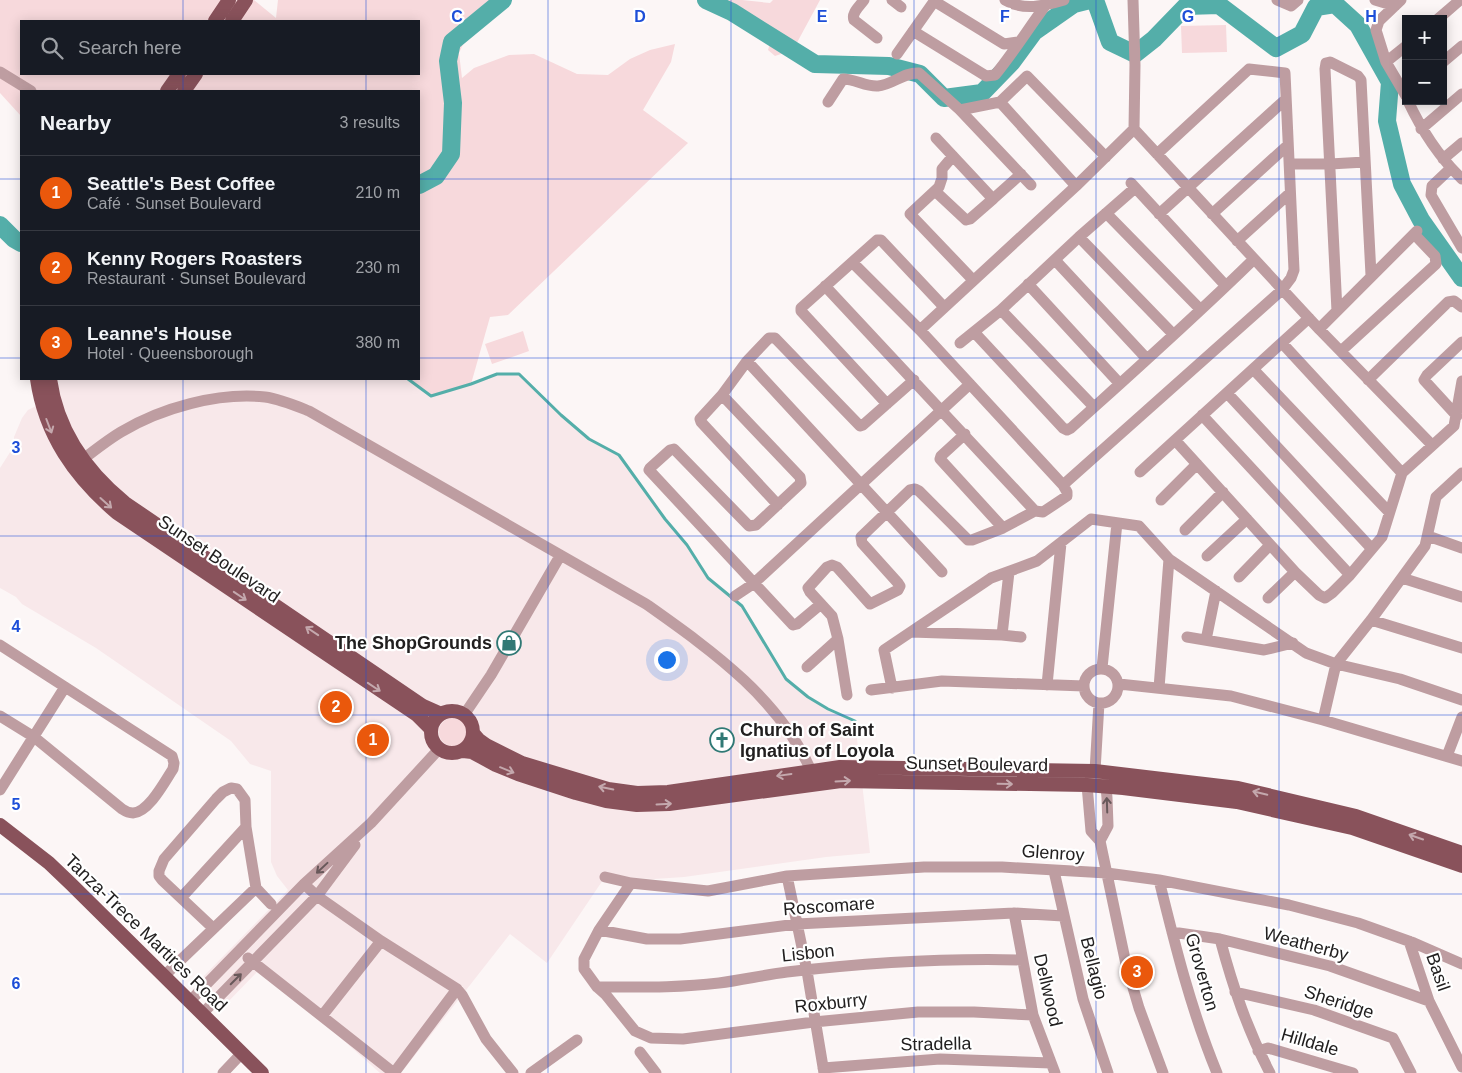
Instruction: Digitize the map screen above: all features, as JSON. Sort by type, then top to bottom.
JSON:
[{"type":"main road","points":[[216,20],[229,0]]},
{"type":"main road","points":[[233,20],[246,0]]},
{"type":"main road","points":[[168,90],[178,75]]},
{"type":"main road","points":[[185,90],[195,75]]},
{"type":"main road","name":"Sunset Boulevard","points":[[37,380],[44,411],[51,430],[78,464],[94,474],[125,503],[423,706],[441,714]]},
{"type":"main road","name":"Sunset Boulevard","points":[[50,380],[56,408],[78,464],[90,488],[117,513],[416,715],[431,729]]},
{"type":"main road","points":[[455,711],[464,715],[471,723],[473,733],[470,743],[463,751],[448,753],[439,749],[432,740],[431,729],[434,720],[441,714],[455,711]]},
{"type":"main road","name":"Sunset Boulevard","points":[[473,733],[486,745],[522,763],[608,788],[637,793],[668,792],[814,778],[841,781],[1106,786],[1237,802],[1352,828],[1461,860]]},
{"type":"main road","name":"Sunset Boulevard","points":[[463,751],[472,752],[496,765],[562,789],[606,801],[637,805],[669,804],[814,778],[840,767],[1095,771],[1238,788],[1356,816],[1461,860]]},
{"type":"main road","name":"Tanza-Trece Martires Road","points":[[0,825],[71,884],[262,1073]]},
{"type":"street","points":[[864,0],[854,13],[854,20],[877,38]]},
{"type":"street","points":[[897,54],[935,0],[1004,44],[1018,42]]},
{"type":"street","points":[[1005,0],[1015,6],[1045,6],[1064,0]]},
{"type":"street","points":[[1133,0],[1135,34],[1134,129],[1282,290],[1432,445]]},
{"type":"street","points":[[1277,0],[1291,6],[1298,0]]},
{"type":"street","points":[[1375,0],[1398,3]]},
{"type":"street","points":[[1443,15],[1460,0]]},
{"type":"street","points":[[1398,3],[1379,20],[1376,30],[1386,62],[1402,88]]},
{"type":"street","points":[[913,31],[986,76],[995,75],[1014,52],[1018,42],[1045,6]]},
{"type":"street","points":[[1445,60],[1462,46]]},
{"type":"street","points":[[1386,62],[1402,49]]},
{"type":"street","points":[[1336,310],[1324,68],[1326,63],[1330,62],[1358,76],[1361,80],[1371,275]]},
{"type":"street","points":[[1063,485],[1282,290],[1291,278],[1294,270],[1285,73],[1249,69],[1156,154]]},
{"type":"street","points":[[0,72],[29,90]]},
{"type":"street","points":[[828,102],[843,79],[880,86],[919,73],[960,110],[1032,185]]},
{"type":"street","points":[[960,110],[1000,102],[1027,76],[1106,157]]},
{"type":"street","points":[[1421,129],[1462,94]]},
{"type":"street","points":[[1159,214],[1286,99]]},
{"type":"street","points":[[1000,102],[1076,186]]},
{"type":"street","points":[[1410,105],[1421,129],[1447,164],[1462,179]]},
{"type":"street","points":[[920,330],[1076,186],[1134,129]]},
{"type":"street","points":[[936,138],[992,199]]},
{"type":"street","points":[[1462,143],[1432,186],[1431,195],[1462,248]]},
{"type":"street","points":[[1212,214],[1288,145]]},
{"type":"street","points":[[953,156],[942,169],[941,183],[910,214],[973,280]]},
{"type":"street","points":[[1290,164],[1365,162]]},
{"type":"street","points":[[935,191],[966,220],[970,219],[1021,174]]},
{"type":"street","points":[[960,343],[1001,310],[1106,213],[1132,185],[1226,286]]},
{"type":"street","points":[[1237,241],[1290,193]]},
{"type":"street","points":[[1106,213],[1200,309]]},
{"type":"street","points":[[1319,329],[1415,232],[1434,256],[1436,264],[1341,352]]},
{"type":"street","points":[[1079,236],[1173,334]]},
{"type":"street","points":[[887,404],[800,310],[877,240],[881,240],[944,307]]},
{"type":"street","points":[[974,332],[1063,428],[1067,430],[1120,384],[1254,259]]},
{"type":"street","points":[[1055,260],[1147,359]]},
{"type":"street","points":[[847,695],[838,639],[832,616],[808,588],[827,567],[832,565],[837,567],[870,604],[898,590],[900,586],[898,583],[862,544],[861,537],[910,490],[915,489],[919,491],[968,540],[1003,528],[1035,511],[1043,512],[1067,496],[1063,485],[920,330],[853,263]]},
{"type":"street","points":[[1028,284],[1120,384]]},
{"type":"street","points":[[825,286],[1035,511]]},
{"type":"street","points":[[1368,380],[1448,302],[1454,301],[1462,307]]},
{"type":"street","points":[[1001,310],[1094,407]]},
{"type":"street","points":[[1140,472],[1309,318]]},
{"type":"street","points":[[778,505],[700,419],[722,395],[747,361],[772,337],[860,426],[914,380]]},
{"type":"street","points":[[1457,416],[1424,380],[1462,342]]},
{"type":"street","points":[[1282,343],[1402,473]]},
{"type":"street","points":[[747,361],[942,572]]},
{"type":"street","points":[[1253,369],[1389,512]]},
{"type":"street","points":[[1175,440],[1295,572],[1319,595],[1325,598],[1350,575],[1382,537],[1402,473],[1454,426],[1462,381]]},
{"type":"street","points":[[735,596],[753,584],[970,384]]},
{"type":"street","points":[[1227,393],[1372,549]]},
{"type":"street","points":[[722,395],[802,479],[801,483],[756,525],[749,526],[674,449],[670,450],[650,468],[651,472],[792,625],[797,624],[821,604]]},
{"type":"street","points":[[78,464],[121,432],[154,416],[193,403],[226,397],[266,398],[280,400],[309,411],[646,604],[682,630],[724,662],[750,685],[778,717],[797,744],[814,778]]},
{"type":"street","points":[[1202,415],[1350,575]]},
{"type":"street","points":[[965,434],[940,459],[1003,528]]},
{"type":"street","points":[[1161,500],[1197,464]]},
{"type":"street","points":[[1323,720],[1336,664],[1426,546],[1436,497],[1462,473]]},
{"type":"street","points":[[1185,530],[1222,492]]},
{"type":"street","points":[[892,688],[884,650],[992,578],[1038,562],[1091,519],[1139,526],[1169,559],[1306,653],[1336,664],[1400,679],[1462,700]]},
{"type":"street","points":[[1207,556],[1247,519]]},
{"type":"street","points":[[1102,668],[1117,523]]},
{"type":"street","points":[[1428,536],[1462,548]]},
{"type":"street","points":[[1047,685],[1060,543]]},
{"type":"street","points":[[1239,577],[1270,545]]},
{"type":"street","points":[[464,715],[491,675],[560,556]]},
{"type":"street","points":[[1159,688],[1169,559]]},
{"type":"street","points":[[1002,634],[1009,572]]},
{"type":"street","points":[[1268,598],[1295,572]]},
{"type":"street","points":[[1402,578],[1462,597]]},
{"type":"street","points":[[1206,640],[1216,591]]},
{"type":"street","points":[[1371,620],[1462,648]]},
{"type":"street","points":[[911,632],[1002,634],[1021,637]]},
{"type":"street","points":[[1187,637],[1264,650],[1293,643]]},
{"type":"street","points":[[807,667],[838,639]]},
{"type":"street","points":[[0,645],[172,756],[173,769],[147,806],[139,812],[131,813],[122,809],[34,737],[0,716]]},
{"type":"street","points":[[1102,668],[1111,672],[1118,680],[1118,684],[1118,690],[1109,701],[1099,703],[1090,699],[1084,691],[1087,675],[1102,668]]},
{"type":"street","points":[[871,690],[942,681],[1084,686]]},
{"type":"street","points":[[1118,684],[1231,696],[1323,720],[1462,761]]},
{"type":"street","points":[[0,790],[65,687]]},
{"type":"street","points":[[1099,703],[1095,771],[1087,785],[1090,831],[1100,840],[1126,964],[1162,1073]]},
{"type":"street","points":[[1447,756],[1462,717]]},
{"type":"street","points":[[190,1001],[304,884],[371,823],[439,749]]},
{"type":"street","points":[[1095,771],[1106,786],[1108,826],[1100,840]]},
{"type":"street","points":[[213,928],[162,880],[158,871],[164,859],[209,807],[223,792],[231,788],[237,789],[245,800],[246,827],[256,888],[271,904]]},
{"type":"street","points":[[202,1014],[317,896],[371,823]]},
{"type":"street","points":[[181,898],[246,827]]},
{"type":"street","name":"Glenroy","points":[[605,878],[631,883],[708,891],[787,876],[924,867],[1002,866],[1054,871],[1107,873],[1160,880],[1289,905],[1358,923],[1409,941],[1462,964]]},
{"type":"street","name":"Bellagio","points":[[1054,871],[1063,916],[1084,999],[1108,1073]]},
{"type":"street","points":[[787,876],[807,971],[823,1071]]},
{"type":"street","name":"Groverton","points":[[1160,880],[1187,991],[1217,1073]]},
{"type":"street","points":[[597,987],[584,969],[584,959],[599,930],[631,883]]},
{"type":"street","points":[[304,884],[317,896],[381,941],[457,989],[486,1039],[513,1073]]},
{"type":"street","points":[[164,976],[256,888]]},
{"type":"street","name":"Roscomare","points":[[599,930],[647,939],[680,939],[797,924],[1014,913],[1063,916]]},
{"type":"street","name":"Dellwood","points":[[1014,913],[1033,1015],[1053,1068]]},
{"type":"street","name":"Weatherby","points":[[1172,932],[1220,939],[1330,966],[1429,1001]]},
{"type":"street","points":[[1220,939],[1235,992],[1258,1051],[1270,1073]]},
{"type":"street","points":[[322,1016],[381,941]]},
{"type":"street","name":"Basil","points":[[1409,941],[1429,1001],[1462,1068]]},
{"type":"street","points":[[240,950],[394,1073],[457,989]]},
{"type":"street","name":"Lisbon","points":[[597,987],[675,986],[718,983],[807,971],[899,962],[979,959],[1022,960]]},
{"type":"street","name":"Roxburry","points":[[597,987],[606,994],[635,1031],[651,1038],[683,1039],[814,1022],[918,1012],[1033,1015]]},
{"type":"street","name":"Sheridge","points":[[1235,992],[1314,1010],[1393,1038],[1411,1073]]},
{"type":"street","points":[[531,1073],[577,1040]]},
{"type":"street","name":"Hilldale","points":[[1258,1051],[1268,1048],[1352,1073]]},
{"type":"street","points":[[640,1052],[656,1073]]},
{"type":"street","points":[[223,1073],[242,1053]]},
{"type":"street","name":"Stradella","points":[[823,1071],[940,1059],[1053,1068]]},
{"type":"shaded area","points":[[0,0],[254,0],[276,18],[278,0],[503,0],[472,25],[459,53],[462,78],[474,68],[509,55],[534,54],[577,74],[608,75],[630,59],[650,50],[675,44],[671,62],[643,110],[688,143],[508,315],[490,317],[471,384],[431,396],[409,380],[420,380],[420,90],[20,90],[20,115],[0,93]]},
{"type":"shaded area","points":[[706,0],[742,0],[770,3],[773,0],[820,0],[793,50],[775,56],[768,50],[772,37],[732,12]]},
{"type":"shaded area","points":[[1226,25],[1227,52],[1182,53],[1181,26]]},
{"type":"shaded area","points":[[523,331],[529,351],[492,364],[485,344]]},
{"type":"shaded area","points":[[497,374],[519,374],[589,439],[619,455],[665,519],[687,545],[708,578],[742,606],[786,680],[828,709],[855,721],[870,853],[826,857],[684,877],[654,879],[630,878],[607,874],[547,963],[510,934],[401,1073],[380,1073],[325,1024],[257,972],[223,1007],[198,982],[288,890],[277,876],[271,862],[271,771],[250,764],[231,741],[96,648],[22,604],[16,597],[0,588],[0,468],[14,446],[14,437],[22,418],[28,410],[36,406],[31,380],[409,380],[419,388],[470,384]]},
{"type":"shaded area","points":[[453,718],[463,722],[467,732],[463,742],[453,746],[443,742],[439,732],[443,722]]},
{"type":"waterway","points":[[420,184],[436,176],[451,154],[453,103],[448,61],[452,42],[503,0]]},
{"type":"waterway","points":[[706,0],[732,12],[815,64],[889,66],[920,74],[944,98],[982,93],[1012,62],[1034,32],[1074,4],[1090,0]]},
{"type":"waterway","points":[[1095,0],[1110,42],[1135,54],[1154,39],[1186,6],[1219,5],[1276,48],[1302,34],[1316,7],[1335,4],[1358,25],[1390,82],[1387,121],[1402,184],[1421,220],[1462,278]]},
{"type":"waterway","points":[[0,225],[20,242]]},
{"type":"waterway","points":[[409,380],[431,396],[497,374],[519,374],[589,439],[619,455],[665,519],[687,545],[708,578],[742,606],[786,679],[808,697],[828,709],[855,721]]},
{"type":"place","name":"The ShopGrounds","points":[[509,643]]},
{"type":"place","name":"Kenny Rogers Roasters","points":[[336,707]]},
{"type":"place","name":"Seattle's Best Coffee","points":[[373,740]]},
{"type":"place","name":"Church of Saint Ignatius of Loyola","points":[[722,740]]},
{"type":"place","name":"Leanne's House","points":[[1137,972]]}]
